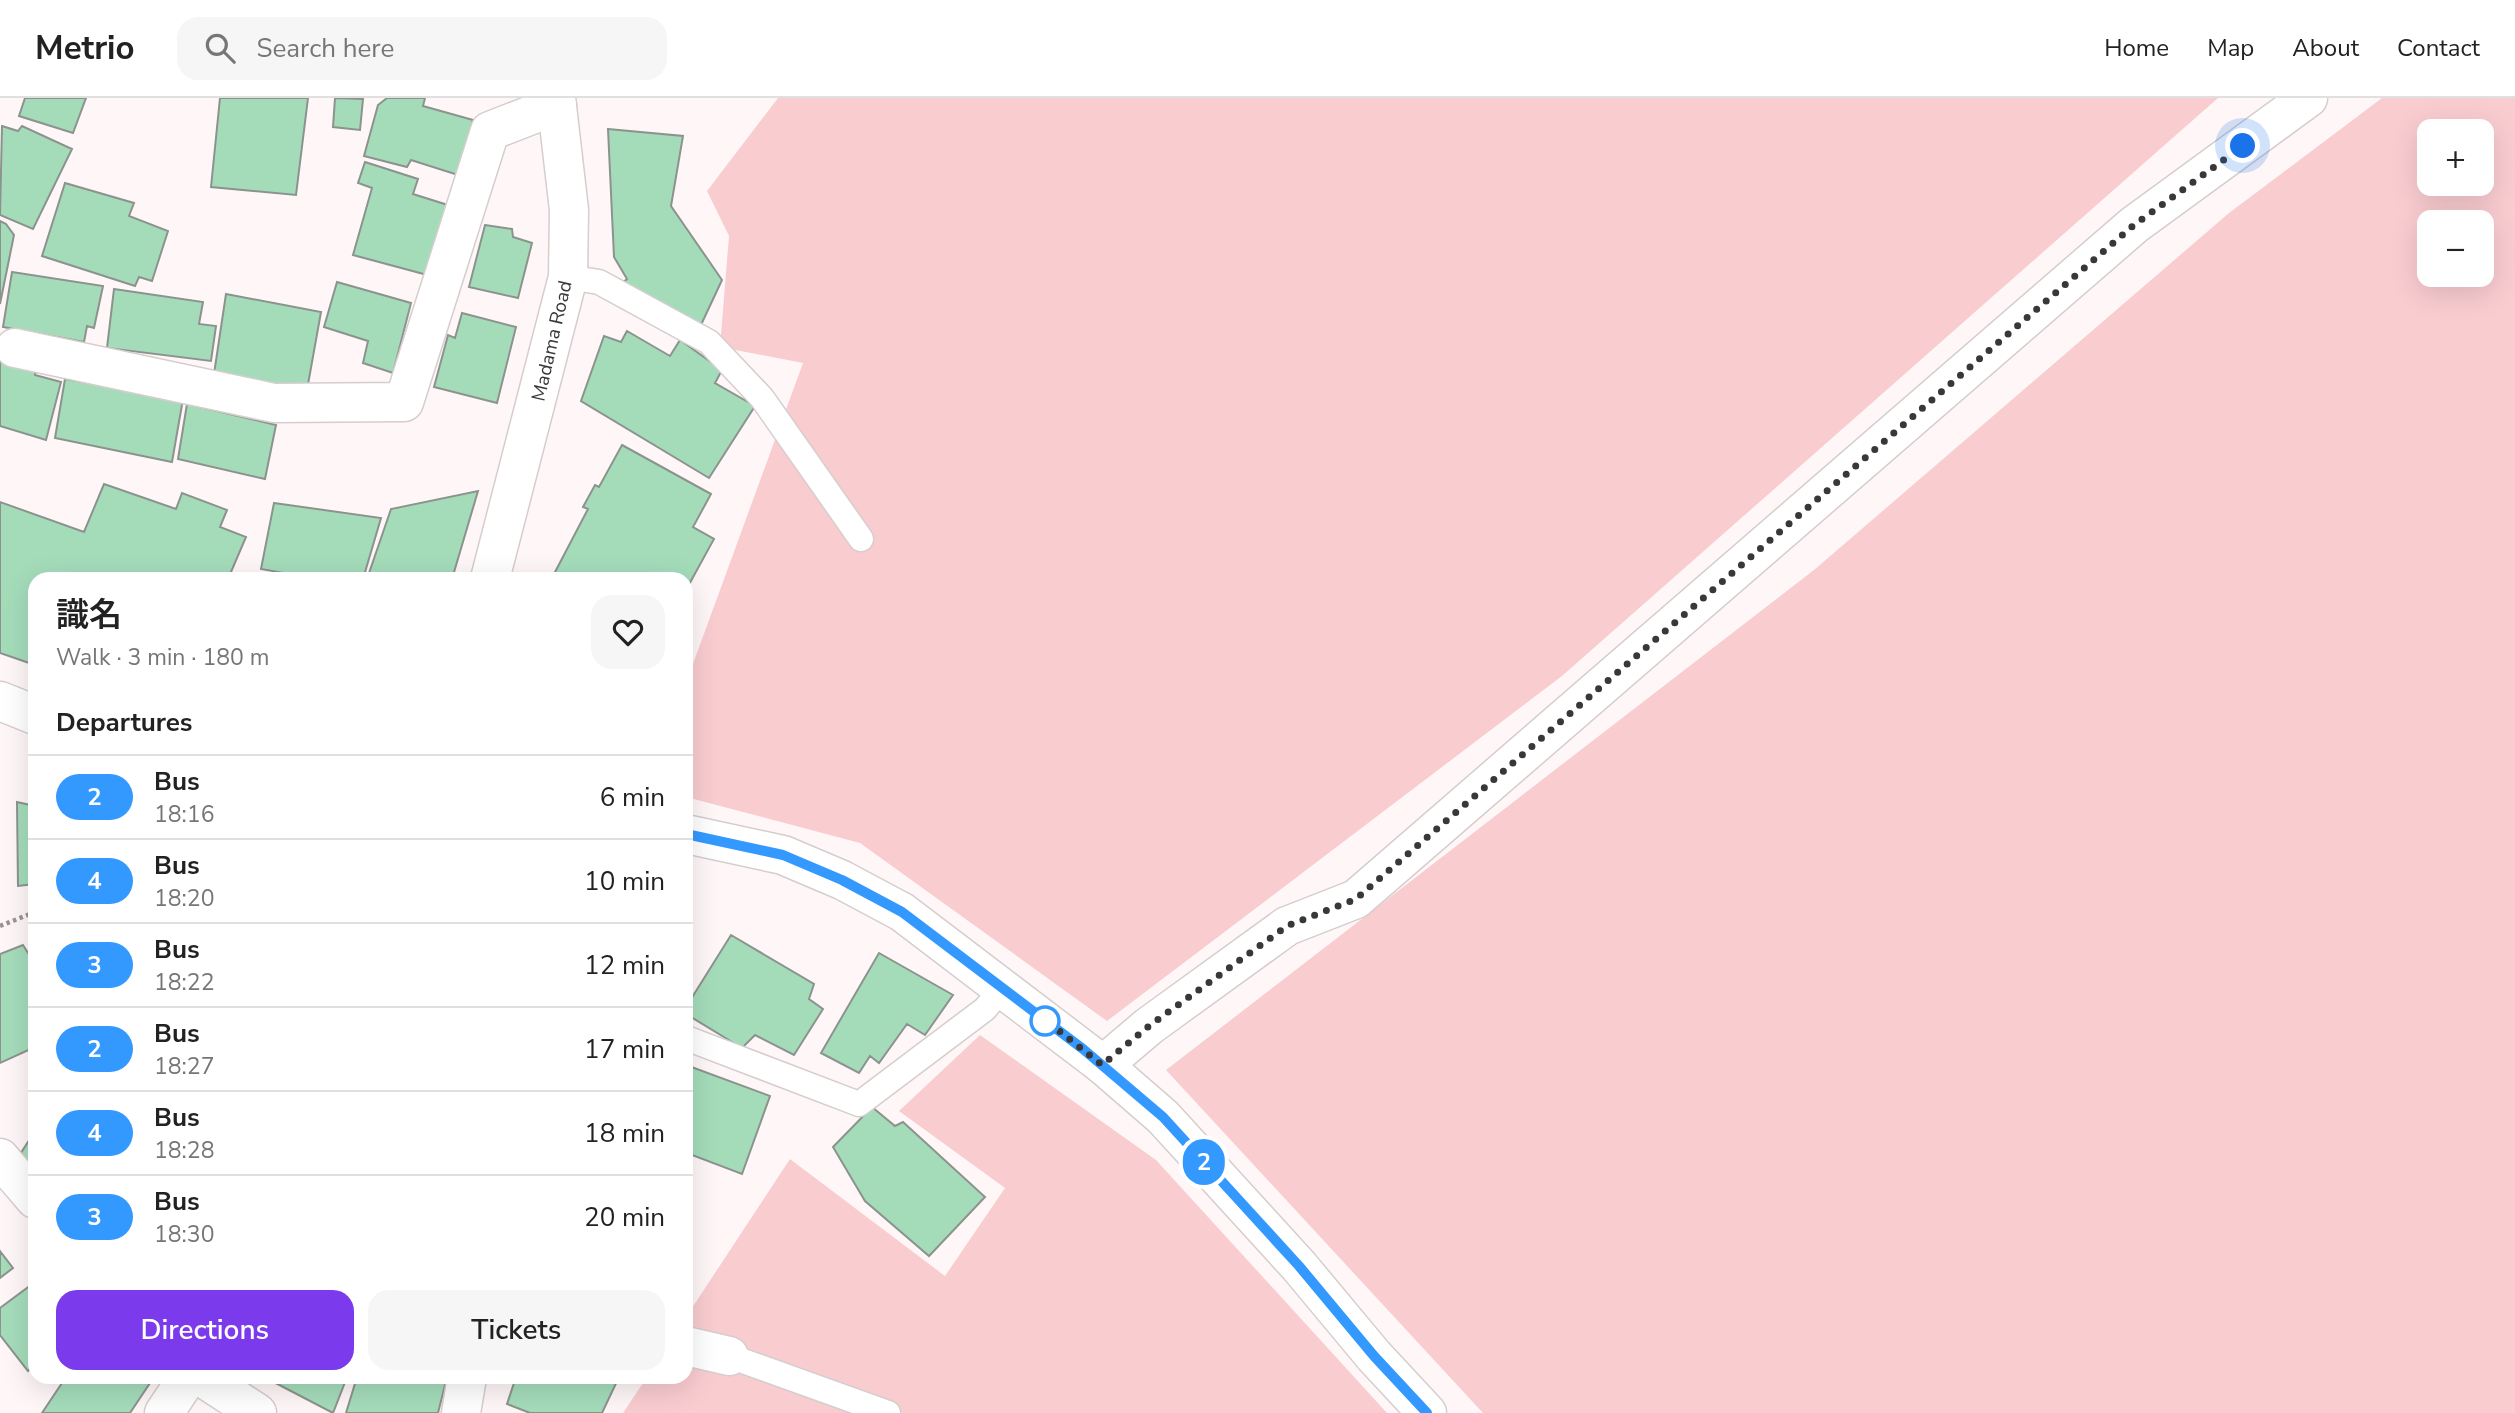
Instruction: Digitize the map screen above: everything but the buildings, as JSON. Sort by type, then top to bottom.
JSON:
[{"type":"street","points":[[1102,1065],[1149,1026],[1287,926],[1356,899],[2134,225],[2308,98]]},
{"type":"street","points":[[15,348],[274,403],[404,402],[490,131],[556,102]]},
{"type":"street","name":"Madama Road","points":[[492,572],[568,277],[569,210],[556,102]]},
{"type":"street","points":[[0,701],[28,712]]},
{"type":"street","points":[[693,836],[783,855],[842,880],[902,912],[1003,987],[1163,1117],[1299,1266],[1374,1356],[1427,1413]]},
{"type":"street","points":[[0,1158],[28,1191]]},
{"type":"street","points":[[693,1348],[729,1356]]},
{"type":"street","points":[[164,1413],[183,1384]]},
{"type":"street","points":[[213,1384],[257,1413]]},
{"type":"street","points":[[461,1413],[466,1384]]},
{"type":"lane","points":[[568,277],[599,282],[709,342],[762,398],[861,539]]},
{"type":"lane","points":[[693,1041],[859,1104],[985,1009],[1003,987]]},
{"type":"lane","points":[[729,1356],[888,1413]]},
{"type":"path","points":[[0,926],[28,915]]},
{"type":"shaded area","points":[[778,98],[2218,98],[1562,676],[1107,1021],[860,843],[693,799],[693,664],[803,363],[720,347],[729,236],[707,191]]},
{"type":"shaded area","points":[[2382,98],[2515,98],[2515,1413],[1483,1413],[1166,1070],[1814,570],[2229,213]]},
{"type":"shaded area","points":[[980,1035],[1156,1160],[1387,1413],[623,1413],[642,1384],[693,1384],[693,1306],[790,1159],[945,1276],[1005,1188],[899,1111]]},
{"type":"bus line","name":"2","points":[[693,835],[783,855],[842,880],[902,912],[1083,1049],[1163,1117],[1299,1266],[1374,1356],[1427,1413]]},
{"type":"route","points":[[1045,1021],[1043,1018],[1102,1065],[1149,1026],[1287,926],[1356,899],[2134,225],[2243,146]]}]
